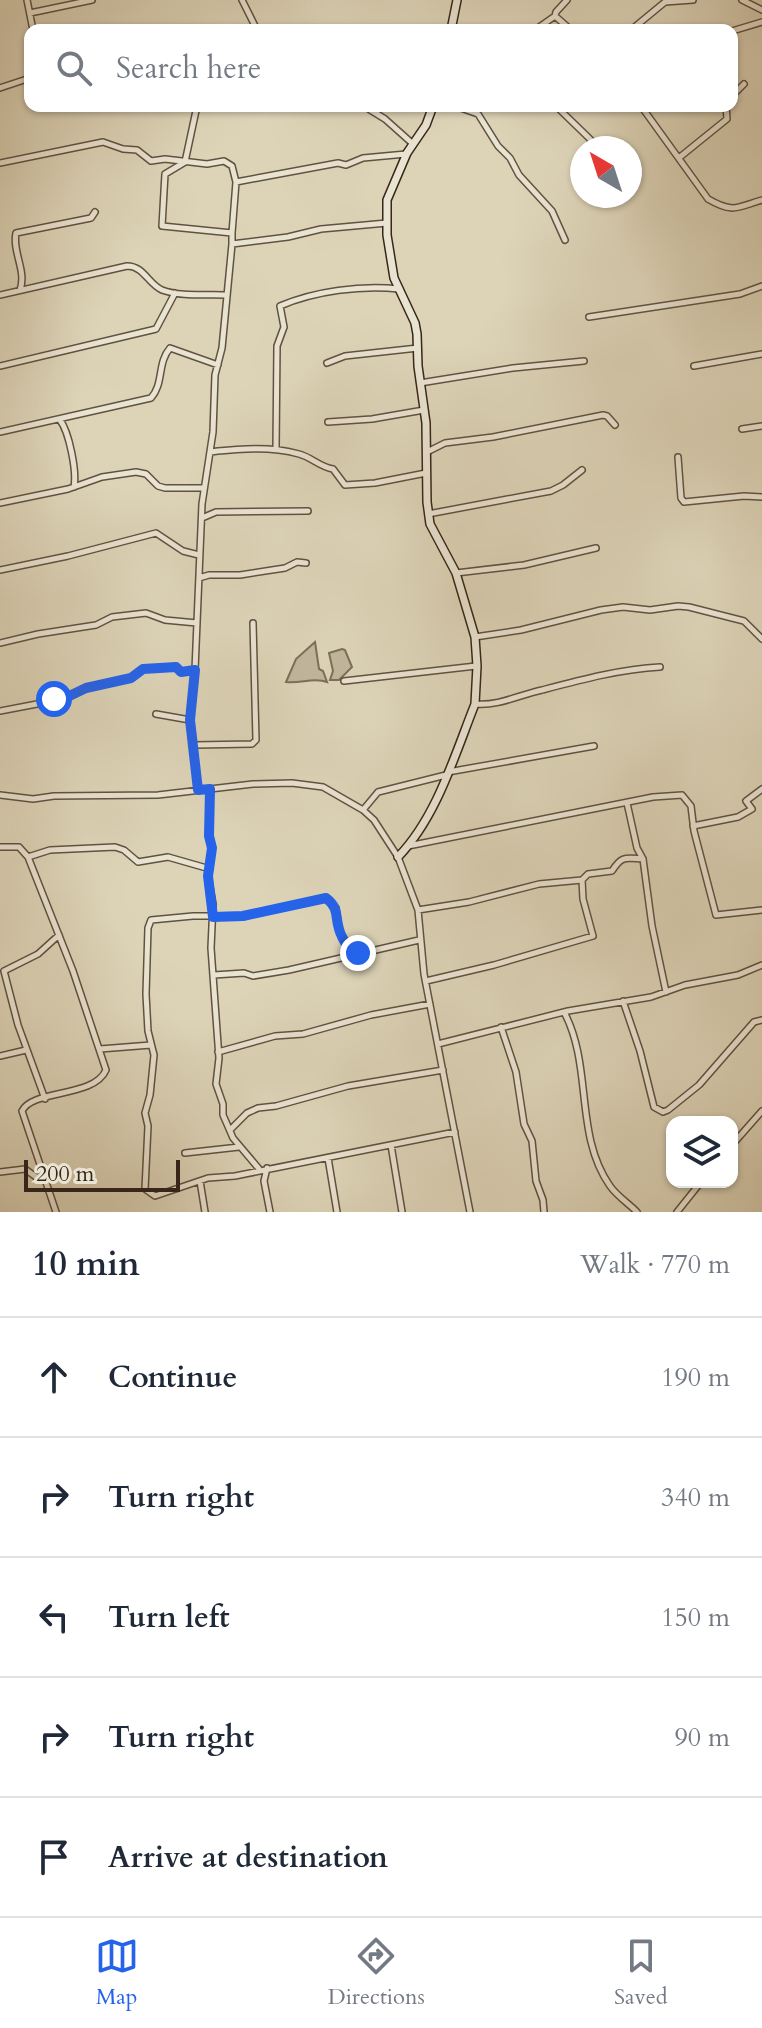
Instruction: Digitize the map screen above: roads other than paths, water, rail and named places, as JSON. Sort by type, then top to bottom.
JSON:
[{"type":"street","points":[[27,0],[32,24]]},
{"type":"street","points":[[30,13],[92,0]]},
{"type":"street","points":[[242,0],[254,24]]},
{"type":"street","points":[[452,24],[457,0]]},
{"type":"street","points":[[544,24],[555,16],[567,0]]},
{"type":"street","points":[[638,24],[665,2],[693,0]]},
{"type":"street","points":[[742,0],[762,10]]},
{"type":"street","points":[[555,16],[564,24]]},
{"type":"street","points":[[738,29],[762,22]]},
{"type":"street","points":[[0,88],[24,80]]},
{"type":"street","points":[[738,90],[744,84]]},
{"type":"street","points":[[196,112],[185,162],[165,174],[162,226],[232,233]]},
{"type":"street","points":[[374,112],[414,145]]},
{"type":"street","points":[[398,857],[419,832],[475,704],[477,666],[475,637],[456,573],[436,537],[428,514],[424,410],[415,323],[399,289],[390,257],[387,223],[387,200],[407,153],[430,112]]},
{"type":"street","points":[[472,112],[478,114],[519,175],[552,211],[565,240]]},
{"type":"street","points":[[562,112],[587,136]]},
{"type":"street","points":[[646,112],[708,199],[737,210],[762,200]]},
{"type":"street","points":[[680,157],[727,119],[726,112]]},
{"type":"street","points":[[0,163],[103,142],[136,150],[148,161],[165,159],[207,164],[224,161],[232,166],[236,182],[232,244],[210,452],[203,488],[190,720],[198,790]]},
{"type":"street","points":[[236,182],[338,163],[346,165],[363,158],[407,153]]},
{"type":"street","points":[[19,291],[23,279],[14,238],[16,233],[91,218],[95,212]]},
{"type":"street","points":[[232,244],[288,237],[321,229],[387,223]]},
{"type":"street","points":[[0,295],[134,266],[162,289],[175,293],[226,295]]},
{"type":"street","points":[[589,317],[740,294],[762,286]]},
{"type":"street","points":[[276,449],[277,346],[284,327],[280,306],[334,291],[382,287],[399,289]]},
{"type":"street","points":[[0,366],[156,329],[175,293]]},
{"type":"street","points":[[0,432],[151,398],[158,387],[163,359],[170,348],[218,365]]},
{"type":"street","points":[[327,363],[345,356],[418,348]]},
{"type":"street","points":[[694,366],[762,354]]},
{"type":"street","points":[[420,383],[498,370],[584,361]]},
{"type":"street","points":[[328,422],[372,419],[424,410]]},
{"type":"street","points":[[426,453],[445,443],[493,437],[603,415],[615,425]]},
{"type":"street","points":[[66,429],[74,417]]},
{"type":"street","points":[[60,420],[66,429],[76,477],[74,487]]},
{"type":"street","points":[[742,429],[762,426]]},
{"type":"street","points":[[210,452],[276,449],[303,455],[333,469],[345,485],[375,483],[426,473]]},
{"type":"street","points":[[678,457],[681,498],[684,502],[762,497]]},
{"type":"street","points":[[428,514],[551,491],[582,470]]},
{"type":"street","points":[[0,503],[74,487],[102,477],[136,472],[146,474],[158,486],[165,488],[203,488]]},
{"type":"street","points":[[202,518],[216,512],[308,511]]},
{"type":"street","points":[[0,570],[156,533],[183,551],[199,555]]},
{"type":"street","points":[[456,573],[524,565],[596,548]]},
{"type":"street","points":[[199,578],[240,575],[285,568],[297,562],[306,563]]},
{"type":"street","points":[[475,637],[521,630],[617,607],[650,610],[678,606],[744,621],[762,639]]},
{"type":"street","points":[[0,643],[96,625],[112,617],[146,613],[171,621],[197,623]]},
{"type":"street","points":[[195,745],[252,744],[256,740],[253,623]]},
{"type":"street","points":[[344,681],[477,666]]},
{"type":"street","points":[[0,711],[63,699],[86,688],[131,678],[143,669],[176,667],[181,672],[195,670]]},
{"type":"street","points":[[475,704],[492,705],[632,669],[660,667]]},
{"type":"street","points":[[156,714],[190,720]]},
{"type":"street","points":[[363,810],[373,796],[384,789],[408,782],[422,782],[446,774],[594,746]]},
{"type":"street","points":[[0,795],[33,799],[158,795],[253,784],[307,784],[323,787],[363,810],[380,826],[398,857],[418,910],[426,981],[470,1212]]},
{"type":"street","points":[[210,789],[211,948],[218,1052],[216,1084],[223,1104],[223,1115],[239,1147],[264,1169],[270,1212]]},
{"type":"street","points":[[693,826],[738,817],[752,809],[746,801],[762,789]]},
{"type":"street","points":[[408,846],[653,797],[682,795],[691,806],[693,826],[716,915],[762,910]]},
{"type":"street","points":[[627,803],[637,848],[643,859],[652,926],[666,992]]},
{"type":"street","points":[[0,847],[19,847],[28,857],[106,1070],[102,1077],[29,1103],[22,1111],[56,1212]]},
{"type":"street","points":[[28,857],[50,850],[115,847],[124,850],[138,862],[168,857],[210,869]]},
{"type":"street","points":[[418,910],[469,902],[539,884],[582,880],[588,874],[612,871],[623,858],[643,859]]},
{"type":"street","points":[[426,981],[593,936],[583,899],[582,880]]},
{"type":"street","points":[[353,955],[339,930],[336,908],[326,898],[243,916],[170,917],[149,922],[146,994],[154,1066],[145,1113],[148,1135],[145,1189],[155,1196],[200,1181],[455,1132]]},
{"type":"street","points":[[45,1099],[26,1050],[4,971],[38,954],[59,935]]},
{"type":"street","points":[[214,975],[244,973],[253,976],[419,940]]},
{"type":"street","points":[[438,1044],[564,1012],[651,997],[685,985],[746,973],[762,965]]},
{"type":"street","points":[[623,1001],[654,1107],[663,1112],[689,1094],[754,1022],[762,1020]]},
{"type":"street","points":[[218,1052],[275,1036],[303,1034],[371,1015],[430,1004]]},
{"type":"street","points":[[564,1012],[575,1040],[583,1079],[582,1093],[598,1165],[611,1188],[637,1212]]},
{"type":"street","points":[[501,1027],[517,1078],[524,1124],[532,1141],[536,1181],[544,1212]]},
{"type":"street","points":[[100,1049],[151,1045]]},
{"type":"street","points":[[0,1056],[26,1050]]},
{"type":"street","points":[[230,1130],[247,1113],[258,1108],[348,1086],[443,1070]]},
{"type":"street","points":[[738,1138],[762,1111]]},
{"type":"street","points":[[391,1145],[402,1212]]},
{"type":"street","points":[[185,1153],[239,1147]]},
{"type":"street","points":[[328,1157],[337,1212]]},
{"type":"street","points":[[0,1172],[25,1169],[36,1177],[42,1177]]},
{"type":"street","points":[[200,1181],[205,1212]]},
{"type":"street","points":[[677,1212],[696,1188]]}]
